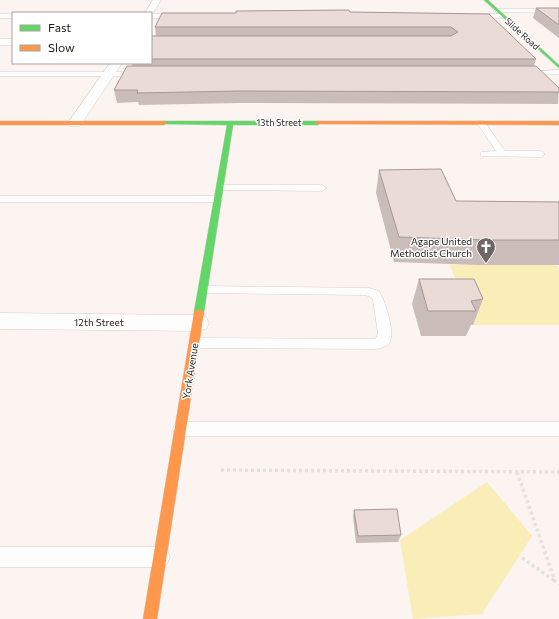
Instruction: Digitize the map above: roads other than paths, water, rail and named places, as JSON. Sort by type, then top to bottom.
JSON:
[{"type":"street","points":[[150,12],[157,0]]},
{"type":"street","name":"Slide Road","points":[[486,0],[559,67]]},
{"type":"street","points":[[0,42],[12,42]]},
{"type":"street","points":[[75,123],[115,64]]},
{"type":"street","name":"13th Street","points":[[0,123],[559,123]]},
{"type":"street","name":"York Avenue","points":[[150,619],[230,123]]},
{"type":"street","name":"12th Street","points":[[0,321],[197,333]]},
{"type":"lane","points":[[472,16],[559,11]]},
{"type":"lane","points":[[0,16],[12,16]]},
{"type":"lane","points":[[152,16],[182,16]]},
{"type":"lane","points":[[516,74],[559,72]]},
{"type":"lane","points":[[0,74],[148,74]]},
{"type":"lane","points":[[481,123],[502,154]]},
{"type":"lane","points":[[484,154],[541,154]]},
{"type":"lane","points":[[220,188],[322,188]]},
{"type":"lane","points":[[0,199],[218,199]]},
{"type":"lane","points":[[197,333],[376,344],[382,340],[385,334],[379,300],[375,294],[365,291],[203,290]]},
{"type":"lane","points":[[181,429],[559,429]]},
{"type":"lane","points":[[0,557],[160,556]]},
{"type":"place","name":"Agape United Methodist Church","points":[[486,264]]}]
